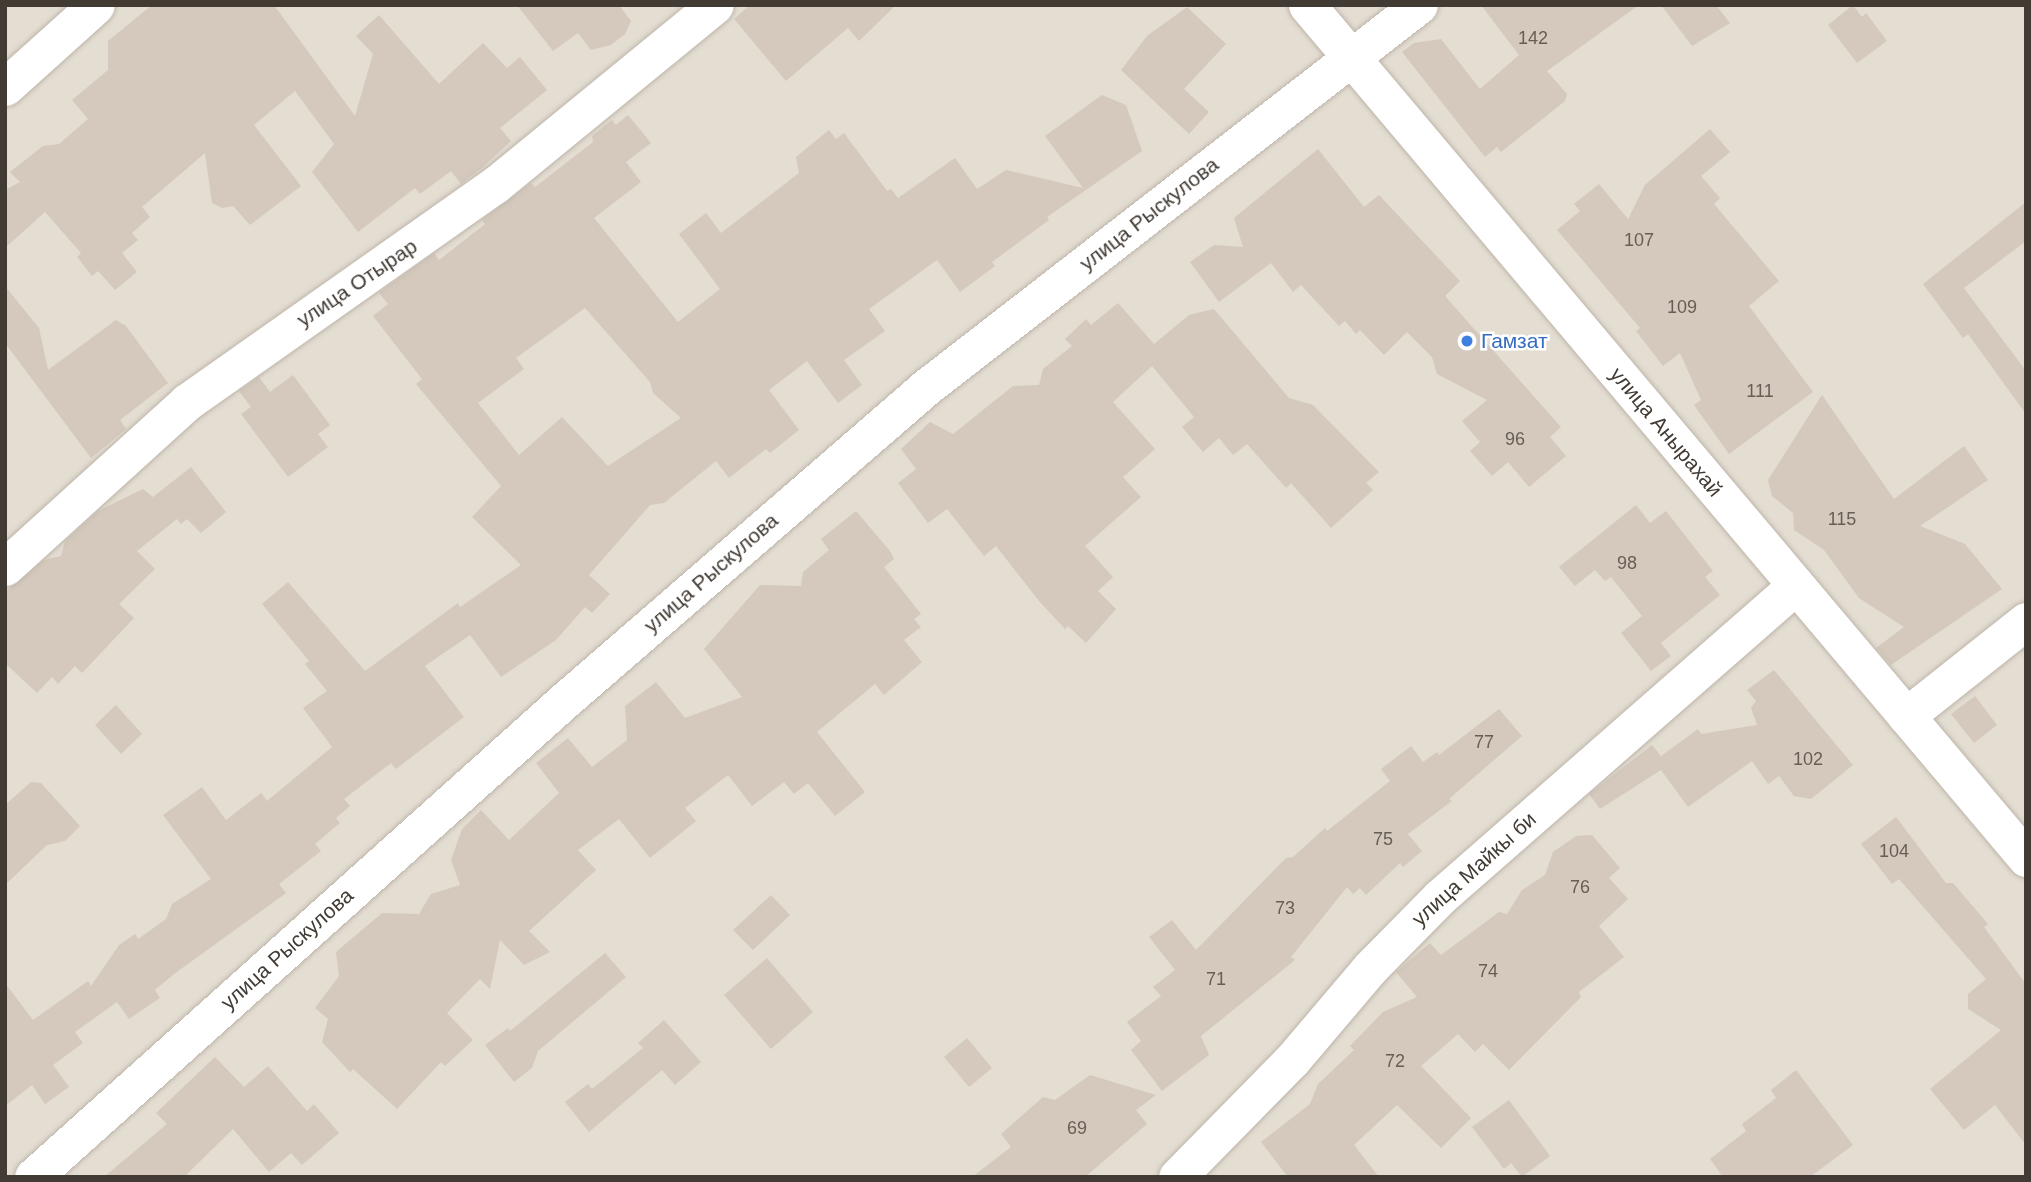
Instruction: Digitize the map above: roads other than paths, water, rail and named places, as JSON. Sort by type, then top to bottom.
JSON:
[{"type":"street","points":[[5,87],[96,5]]},
{"type":"street","name":"улица Отырар","points":[[5,568],[187,402],[495,185],[715,5]]},
{"type":"street","name":"улица Анырахай","points":[[1307,5],[2026,859]]},
{"type":"street","name":"улица Рыскулова","points":[[33,1177],[565,700],[925,388],[1354,59],[1419,5]]},
{"type":"street","name":"улица Майкы би","points":[[1177,1177],[1292,1060],[1370,968],[1440,897],[1796,585]]},
{"type":"street","points":[[1906,716],[2026,621]]},
{"type":"place","name":"Гамзат","points":[[1467,341]]}]
